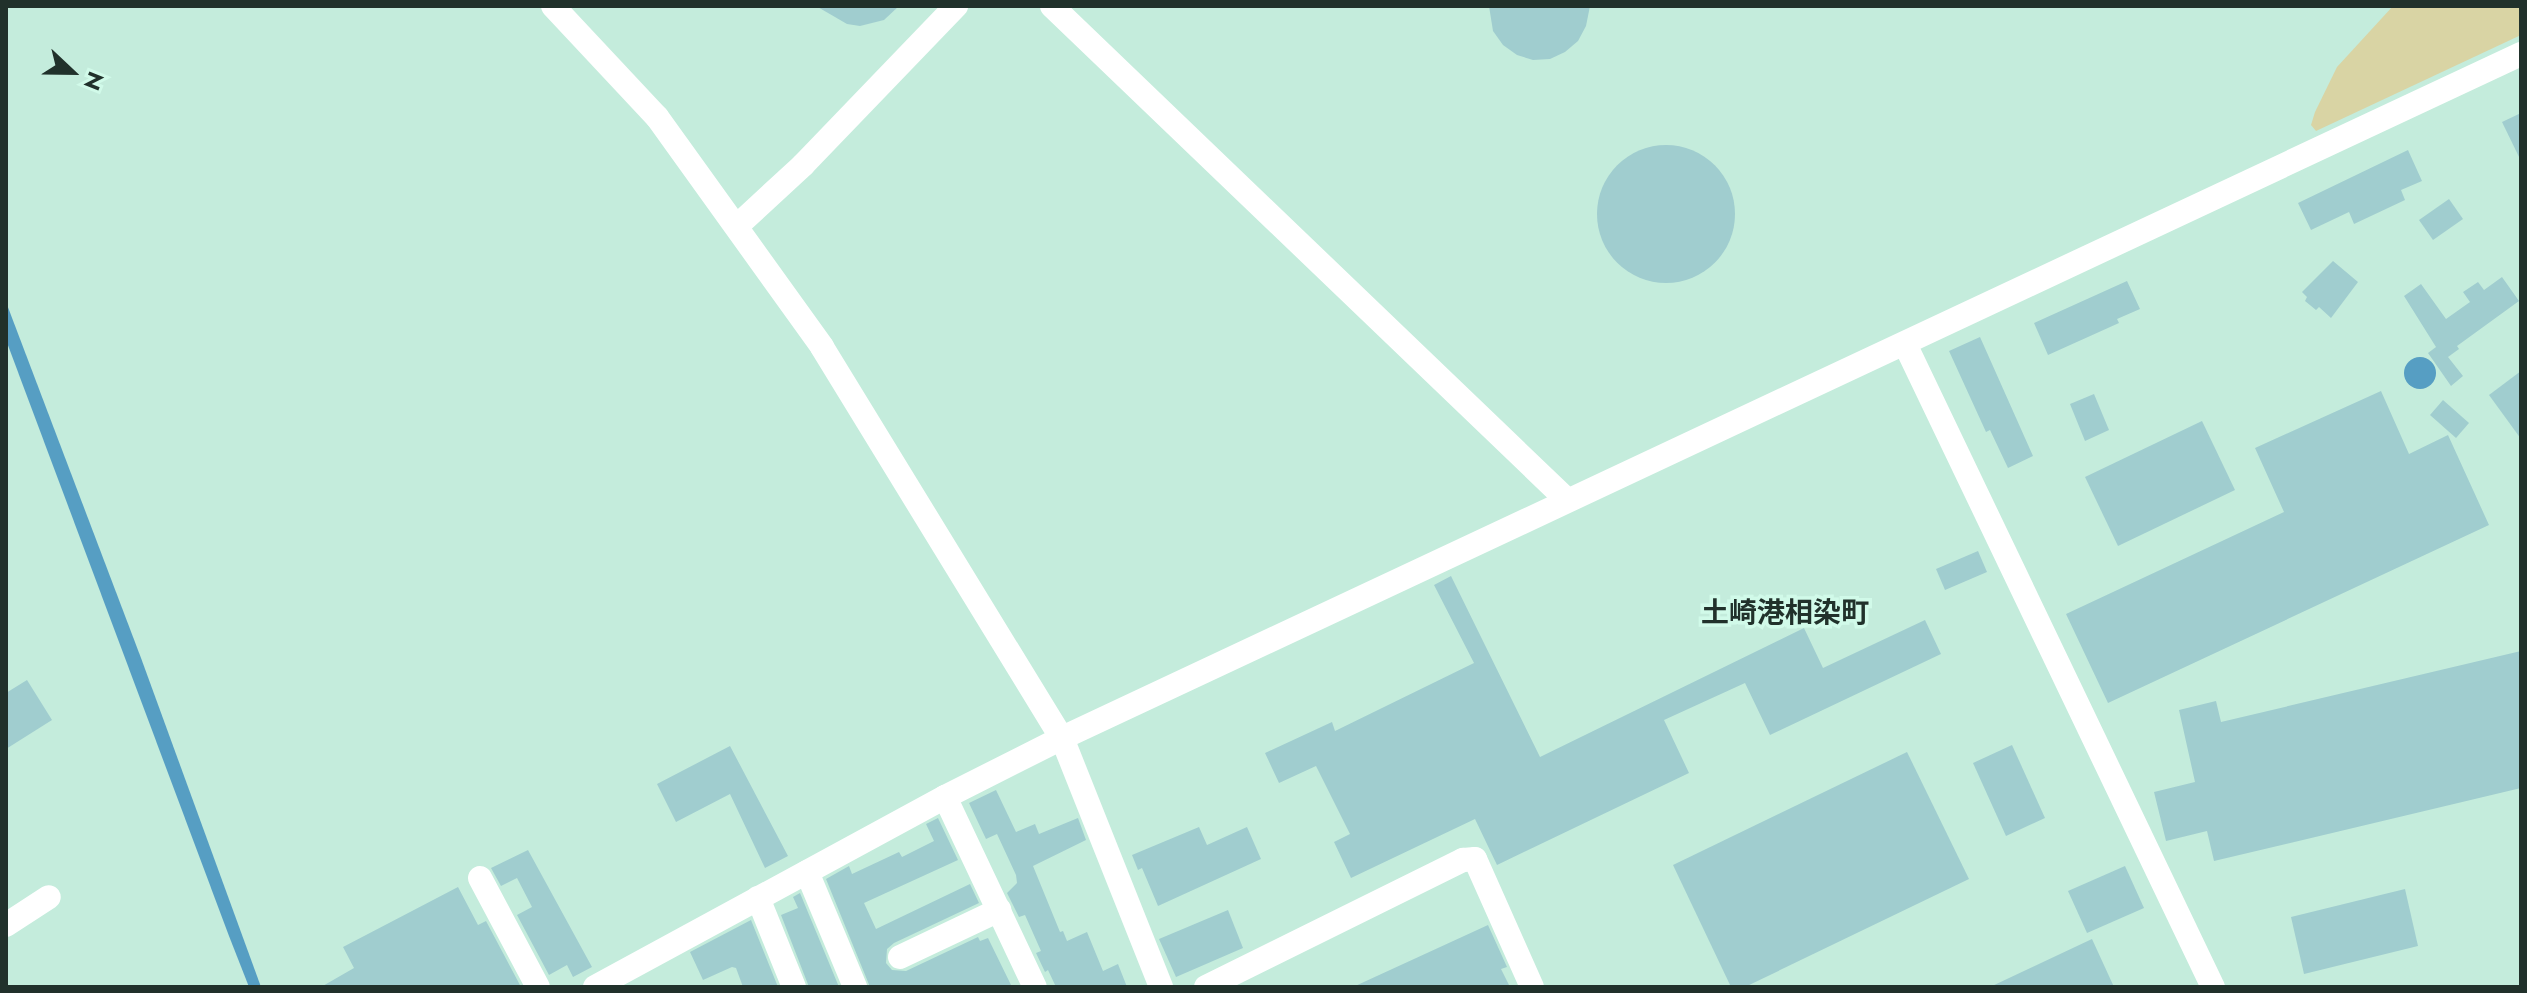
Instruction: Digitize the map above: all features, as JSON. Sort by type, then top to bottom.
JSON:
[{"type":"street","points":[[553,6],[657,117],[822,347],[1062,738],[1161,987]]},
{"type":"street","points":[[737,226],[803,165],[956,6]]},
{"type":"street","points":[[1052,6],[1567,500]]},
{"type":"street","points":[[606,984],[945,797],[1062,738],[2521,54]]},
{"type":"street","points":[[1905,344],[2213,987]]},
{"type":"street","points":[[945,797],[1035,987]]},
{"type":"street","points":[[1206,987],[1463,860],[1475,859],[1532,987]]},
{"type":"street","points":[[807,872],[855,987]]},
{"type":"street","points":[[480,878],[538,987]]},
{"type":"street","points":[[6,925],[49,897]]},
{"type":"street","points":[[758,898],[794,987]]},
{"type":"street","points":[[900,957],[999,910]]},
{"type":"shaded area","points":[[2393,6],[2521,6],[2521,35],[2316,131],[2311,125],[2315,112],[2337,67]]},
{"type":"water","points":[[6,302],[261,987],[249,987],[6,340]]},
{"type":"water","points":[[2420,357],[2432,361],[2436,373],[2432,385],[2420,389],[2408,385],[2404,373],[2408,361]]},
{"type":"building","points":[[816,6],[899,6],[884,20],[860,26],[847,24]]},
{"type":"building","points":[[1489,6],[1590,6],[1586,26],[1578,41],[1550,59],[1533,60],[1517,55],[1503,45],[1493,31]]},
{"type":"building","points":[[2521,113],[2521,161],[2502,122]]},
{"type":"building","points":[[1666,145],[1692,150],[1715,165],[1730,188],[1735,214],[1730,240],[1715,263],[1692,278],[1666,283],[1640,278],[1617,263],[1602,240],[1597,214],[1602,188],[1617,165],[1640,150]]},
{"type":"building","points":[[2408,150],[2422,181],[2401,190],[2405,200],[2354,224],[2349,212],[2311,230],[2298,203]]},
{"type":"building","points":[[2449,199],[2463,219],[2433,240],[2419,220]]},
{"type":"building","points":[[2333,261],[2358,282],[2331,318],[2319,307],[2316,310],[2305,301],[2307,297],[2302,292]]},
{"type":"building","points":[[2502,277],[2519,301],[2457,346],[2459,349],[2448,357],[2463,376],[2451,386],[2428,353],[2436,347],[2404,296],[2421,284],[2446,319],[2470,302],[2463,292],[2478,282],[2484,290]]},
{"type":"building","points":[[2127,281],[2140,309],[2117,319],[2119,323],[2048,355],[2034,323]]},
{"type":"building","points":[[1980,337],[2033,456],[2008,468],[1990,430],[1986,432],[1949,351]]},
{"type":"building","points":[[2521,371],[2521,439],[2489,395]]},
{"type":"building","points":[[2381,391],[2409,454],[2448,435],[2489,525],[2108,703],[2066,614],[2284,512],[2255,448]]},
{"type":"building","points":[[2094,394],[2109,430],[2085,441],[2070,404]]},
{"type":"building","points":[[2443,400],[2469,423],[2456,438],[2430,415]]},
{"type":"building","points":[[2202,421],[2235,490],[2118,546],[2085,477]]},
{"type":"building","points":[[1978,551],[1987,572],[1945,590],[1936,569]]},
{"type":"building","points":[[1451,576],[1540,757],[1804,628],[1823,668],[1925,620],[1941,654],[1770,735],[1745,683],[1664,720],[1689,773],[1497,865],[1475,819],[1351,878],[1334,842],[1350,834],[1316,766],[1279,783],[1265,753],[1332,722],[1335,731],[1474,663],[1434,585]]},
{"type":"building","points":[[2521,651],[2521,788],[2214,861],[2207,831],[2166,841],[2154,792],[2195,782],[2179,710],[2216,701],[2221,722]]},
{"type":"building","points":[[27,680],[52,720],[6,749],[6,693]]},
{"type":"building","points":[[2012,745],[2045,818],[2006,836],[1973,763]]},
{"type":"building","points":[[730,746],[788,856],[765,868],[730,794],[676,822],[657,784]]},
{"type":"building","points":[[1907,752],[1969,879],[1745,987],[1731,987],[1673,865]]},
{"type":"building","points":[[996,790],[1016,832],[1035,824],[1039,834],[1078,818],[1086,840],[1033,866],[1060,932],[1063,931],[1067,941],[1087,932],[1103,971],[1118,964],[1127,987],[1056,987],[1048,970],[1045,972],[1036,953],[1041,951],[1025,915],[1019,917],[1007,893],[1017,883],[1016,875],[997,834],[986,839],[969,803]]},
{"type":"building","points":[[938,818],[958,860],[864,903],[876,929],[970,884],[979,903],[894,943],[887,949],[886,963],[892,970],[906,971],[978,937],[980,941],[988,938],[1012,987],[870,987],[826,879],[849,866],[852,874],[899,852],[902,857],[934,841],[926,824]]},
{"type":"building","points":[[1199,827],[1207,845],[1247,827],[1261,859],[1158,906],[1142,868],[1138,870],[1132,855]]},
{"type":"building","points":[[528,850],[592,967],[573,977],[567,965],[549,975],[517,915],[532,907],[517,878],[501,886],[491,868]]},
{"type":"building","points":[[2125,866],[2144,908],[2087,933],[2068,891]]},
{"type":"building","points":[[458,887],[478,925],[486,921],[521,987],[321,987],[354,968],[343,947]]},
{"type":"building","points":[[2405,889],[2418,946],[2304,974],[2291,917]]},
{"type":"building","points":[[800,893],[839,987],[809,987],[781,915],[798,908],[793,897]]},
{"type":"building","points":[[1228,910],[1243,948],[1176,977],[1159,939]]},
{"type":"building","points":[[751,920],[778,987],[743,987],[736,968],[732,967],[703,980],[690,952]]},
{"type":"building","points":[[1488,925],[1507,967],[1501,969],[1510,987],[1353,987]]},
{"type":"building","points":[[2092,939],[2114,987],[1990,987]]},
{"type":"district","name":"土崎港相染町","points":[[1785,613]]}]
